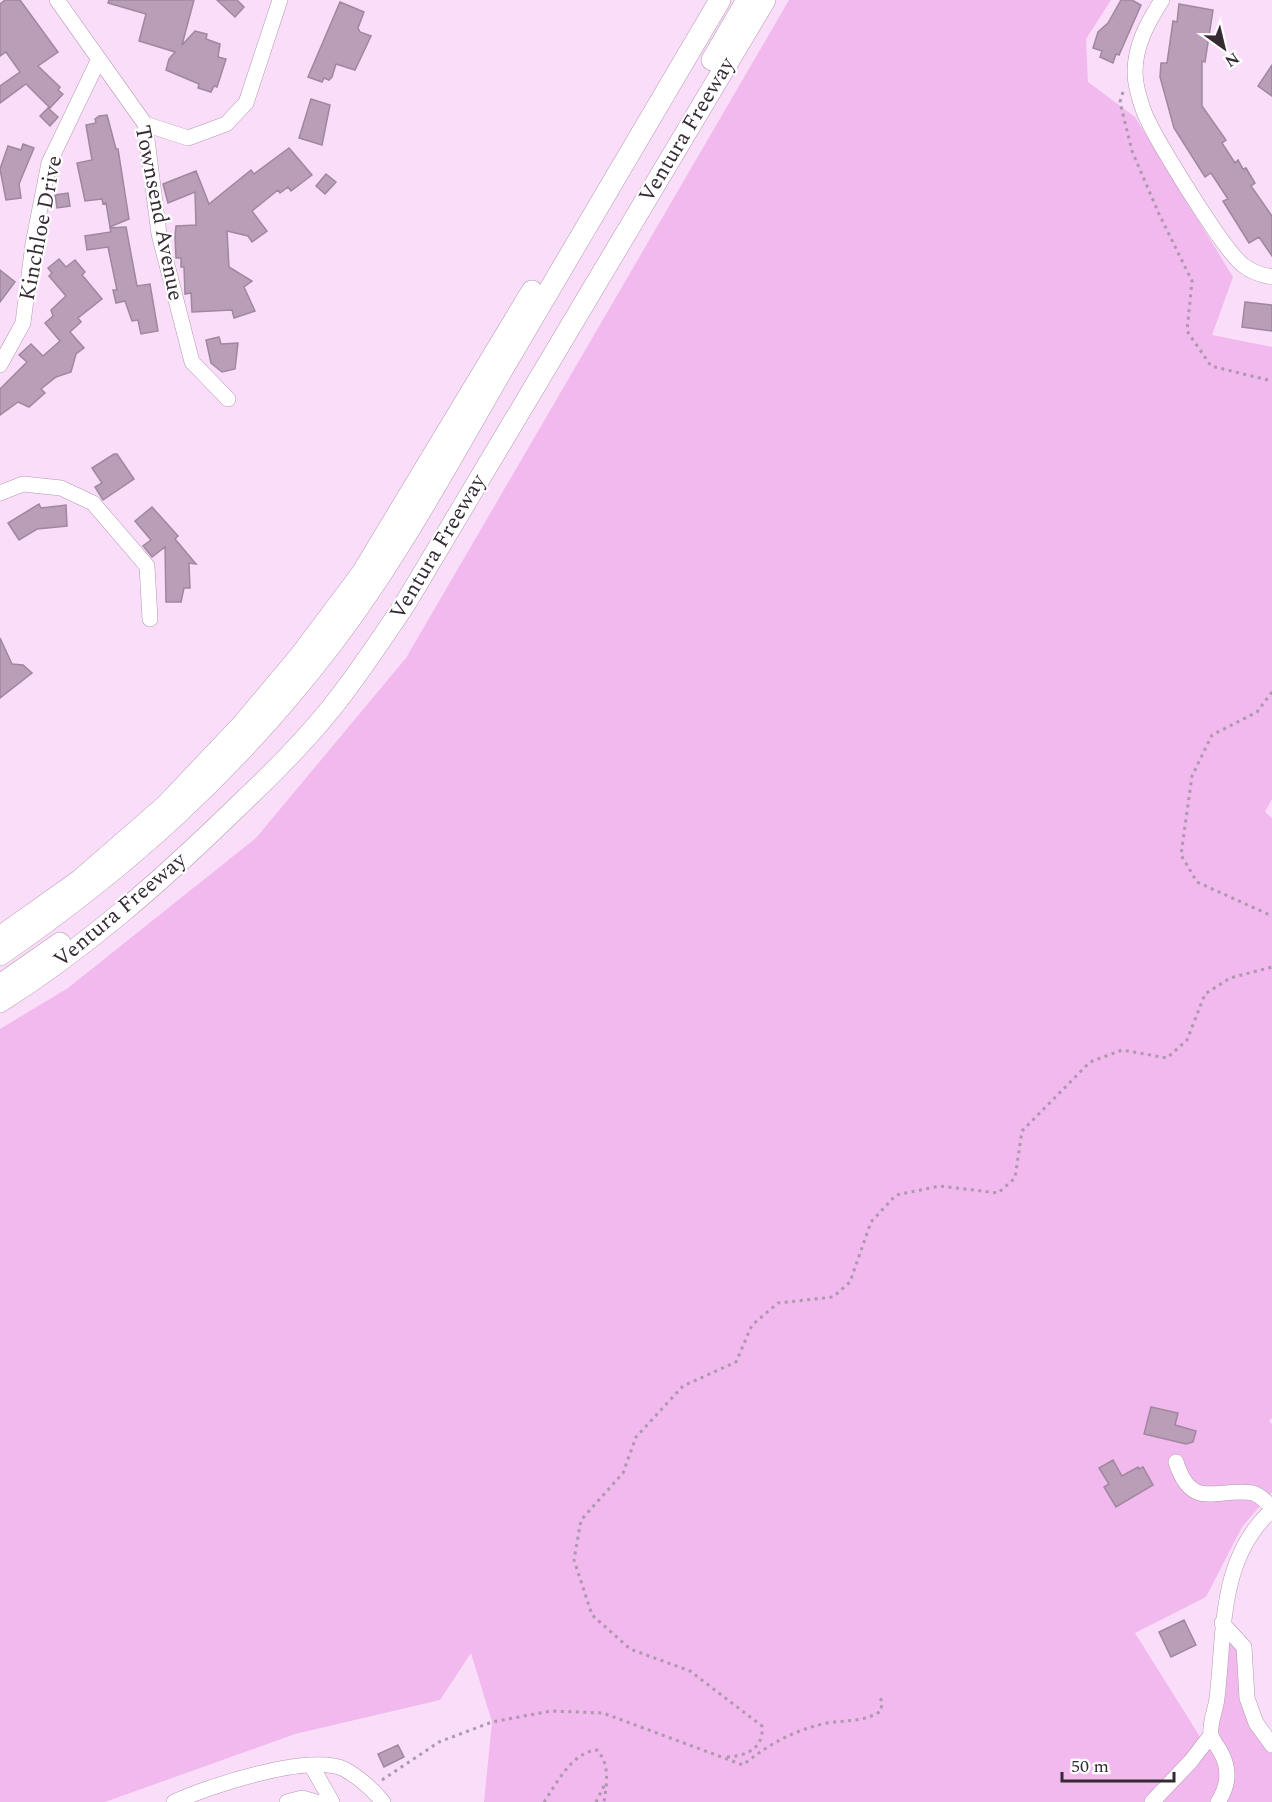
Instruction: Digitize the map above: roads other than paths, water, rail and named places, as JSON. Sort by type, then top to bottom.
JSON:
[{"type":"highway","points":[[0,937],[80,879],[165,806],[241,726],[299,657],[362,573],[706,0]]},
{"type":"highway","points":[[0,956],[101,882],[202,793],[263,728],[332,644],[414,521],[720,0]]},
{"type":"highway","points":[[642,203],[657,153],[747,0]]},
{"type":"highway","name":"Ventura Freeway","points":[[0,1002],[31,982],[115,919],[200,843],[265,780],[342,695],[399,613],[765,0]]},
{"type":"highway","points":[[0,985],[89,923],[177,849],[200,843]]},
{"type":"street","name":"Townsend Avenue","points":[[57,0],[145,124],[159,234],[192,362],[228,399]]},
{"type":"street","points":[[145,124],[188,138],[226,124],[246,103],[280,0]]},
{"type":"street","points":[[1162,0],[1149,20],[1138,49],[1135,74],[1144,112],[1156,136],[1226,248],[1242,265],[1259,274],[1272,277]]},
{"type":"street","name":"Kinchloe Drive","points":[[0,365],[23,323],[33,244],[49,163],[99,59]]},
{"type":"street","points":[[0,493],[23,484],[61,488],[93,503],[147,566],[150,619]]},
{"type":"street","points":[[1152,1802],[1191,1761],[1211,1735],[1217,1699],[1222,1623],[1232,1571],[1246,1544],[1272,1508],[1254,1493],[1204,1495],[1196,1492],[1182,1480],[1176,1462]]},
{"type":"street","points":[[1222,1623],[1244,1647],[1247,1698],[1256,1723],[1272,1744]]},
{"type":"street","points":[[1211,1735],[1223,1757],[1227,1778],[1225,1791],[1218,1802]]},
{"type":"street","points":[[311,1765],[332,1802]]},
{"type":"street","points":[[174,1802],[248,1776],[311,1765],[343,1768],[371,1788],[382,1802]]},
{"type":"street","points":[[287,1802],[302,1798],[316,1802]]}]
